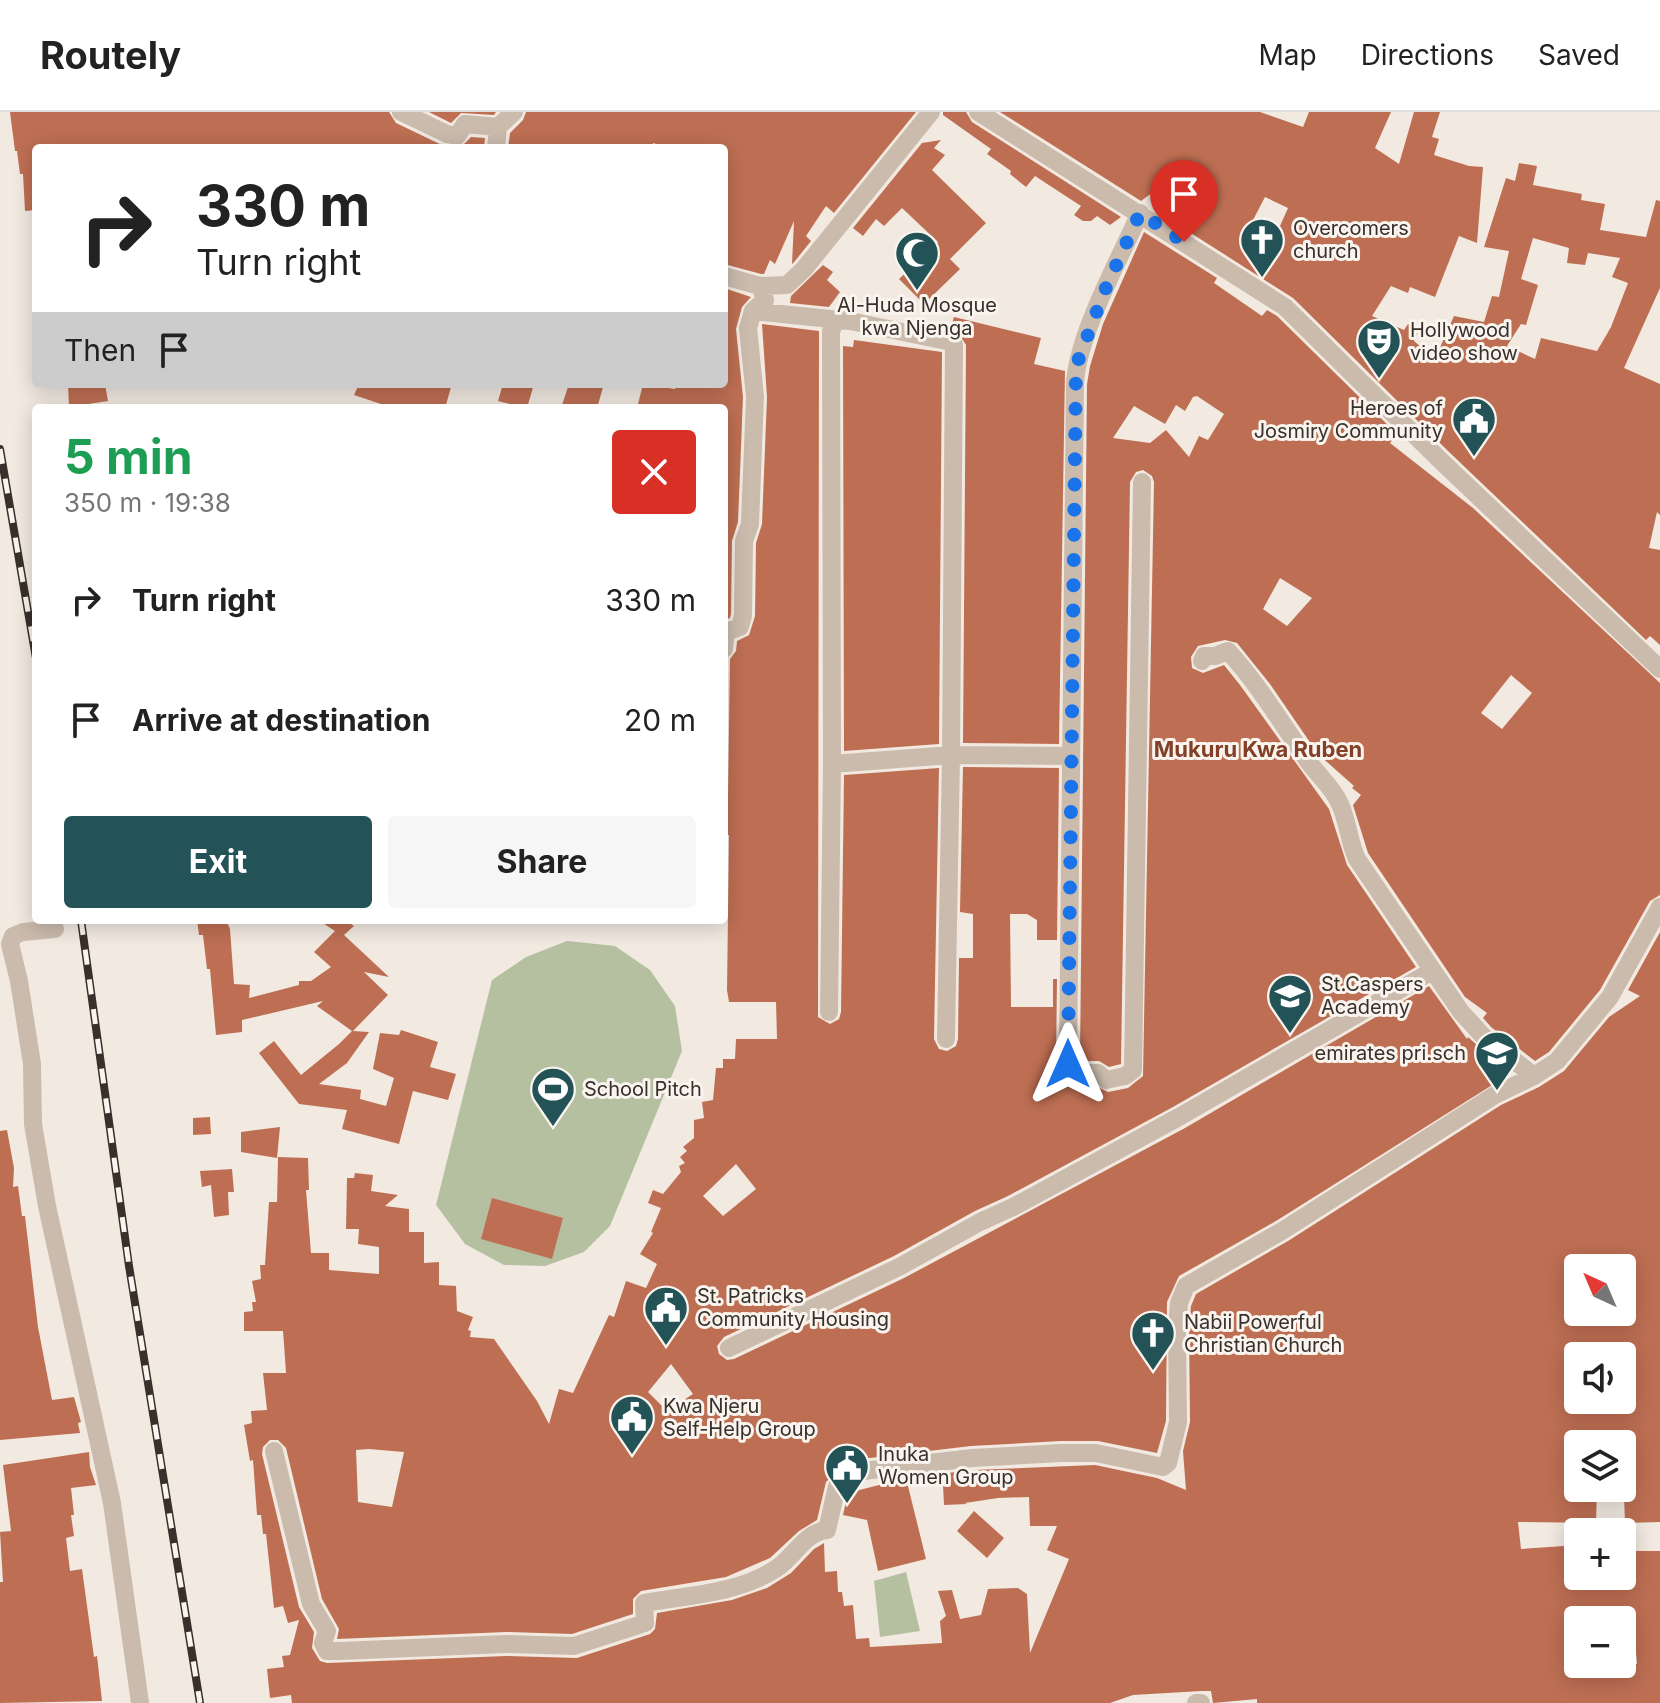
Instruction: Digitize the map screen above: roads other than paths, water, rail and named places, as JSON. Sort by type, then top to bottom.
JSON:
[{"type":"street","points":[[401,112],[457,136],[465,124],[498,127]]},
{"type":"street","points":[[496,144],[498,127],[514,112]]},
{"type":"street","points":[[728,277],[760,286],[787,285],[804,269],[931,112]]},
{"type":"street","points":[[978,112],[1285,307],[1440,460],[1660,669]]},
{"type":"street","points":[[1140,213],[1105,290],[1076,366],[1068,1064],[1076,1073],[1098,1073],[1107,1080],[1125,1076],[1133,1070],[1142,482]]},
{"type":"street","points":[[728,631],[740,627],[743,616],[744,541],[750,524],[754,462],[755,397],[748,328],[753,311],[765,300],[760,286]]},
{"type":"street","points":[[753,311],[837,319],[954,345],[946,1039]]},
{"type":"street","points":[[829,1012],[831,331],[837,319]]},
{"type":"street","points":[[1202,661],[1204,656],[1228,651],[1284,721],[1310,763],[1327,781],[1340,803],[1357,859],[1461,1012],[1483,1036],[1534,1076]]},
{"type":"street","points":[[832,764],[951,755],[1071,756]]},
{"type":"street","points":[[274,1451],[311,1604],[327,1631],[323,1643],[327,1651],[506,1644],[574,1646],[616,1634],[645,1623],[644,1603],[714,1593],[778,1567],[802,1543],[827,1530],[837,1486],[855,1472],[972,1458],[1061,1453],[1096,1453],[1167,1466],[1178,1422],[1177,1329],[1179,1303],[1186,1286],[1282,1231],[1495,1095],[1534,1076],[1564,1055],[1610,997],[1660,907]]},
{"type":"street","points":[[55,929],[23,932],[13,936],[10,944],[32,1064],[33,1124],[40,1165],[112,1503],[140,1703]]},
{"type":"street","points":[[729,1348],[899,1267],[1013,1207],[1179,1117],[1432,971]]},
{"type":"railway","points":[[0,449],[32,635]]},
{"type":"railway","points":[[82,924],[129,1266],[200,1703]]},
{"type":"place","name":"Overcomers church","points":[[1262,279]]},
{"type":"place","name":"Al-Huda Mosque kwa Njenga","points":[[917,292]]},
{"type":"place","name":"Hollywood video show","points":[[1379,380]]},
{"type":"place","name":"Heroes of Josmiry Community","points":[[1474,458]]},
{"type":"place","name":"St.Caspers Academy","points":[[1290,1035]]},
{"type":"place","name":"emirates pri.sch","points":[[1497,1092]]},
{"type":"place","name":"School Pitch","points":[[553,1128]]},
{"type":"place","name":"St. Patricks Community Housing","points":[[666,1347]]},
{"type":"place","name":"Nabii Powerful Christian Church","points":[[1153,1372]]},
{"type":"place","name":"Kwa Njeru Self-Help Group","points":[[632,1456]]},
{"type":"place","name":"Inuka Women Group","points":[[847,1505]]},
{"type":"district","name":"Mukuru Kwa Ruben","points":[[1258,749]]}]
